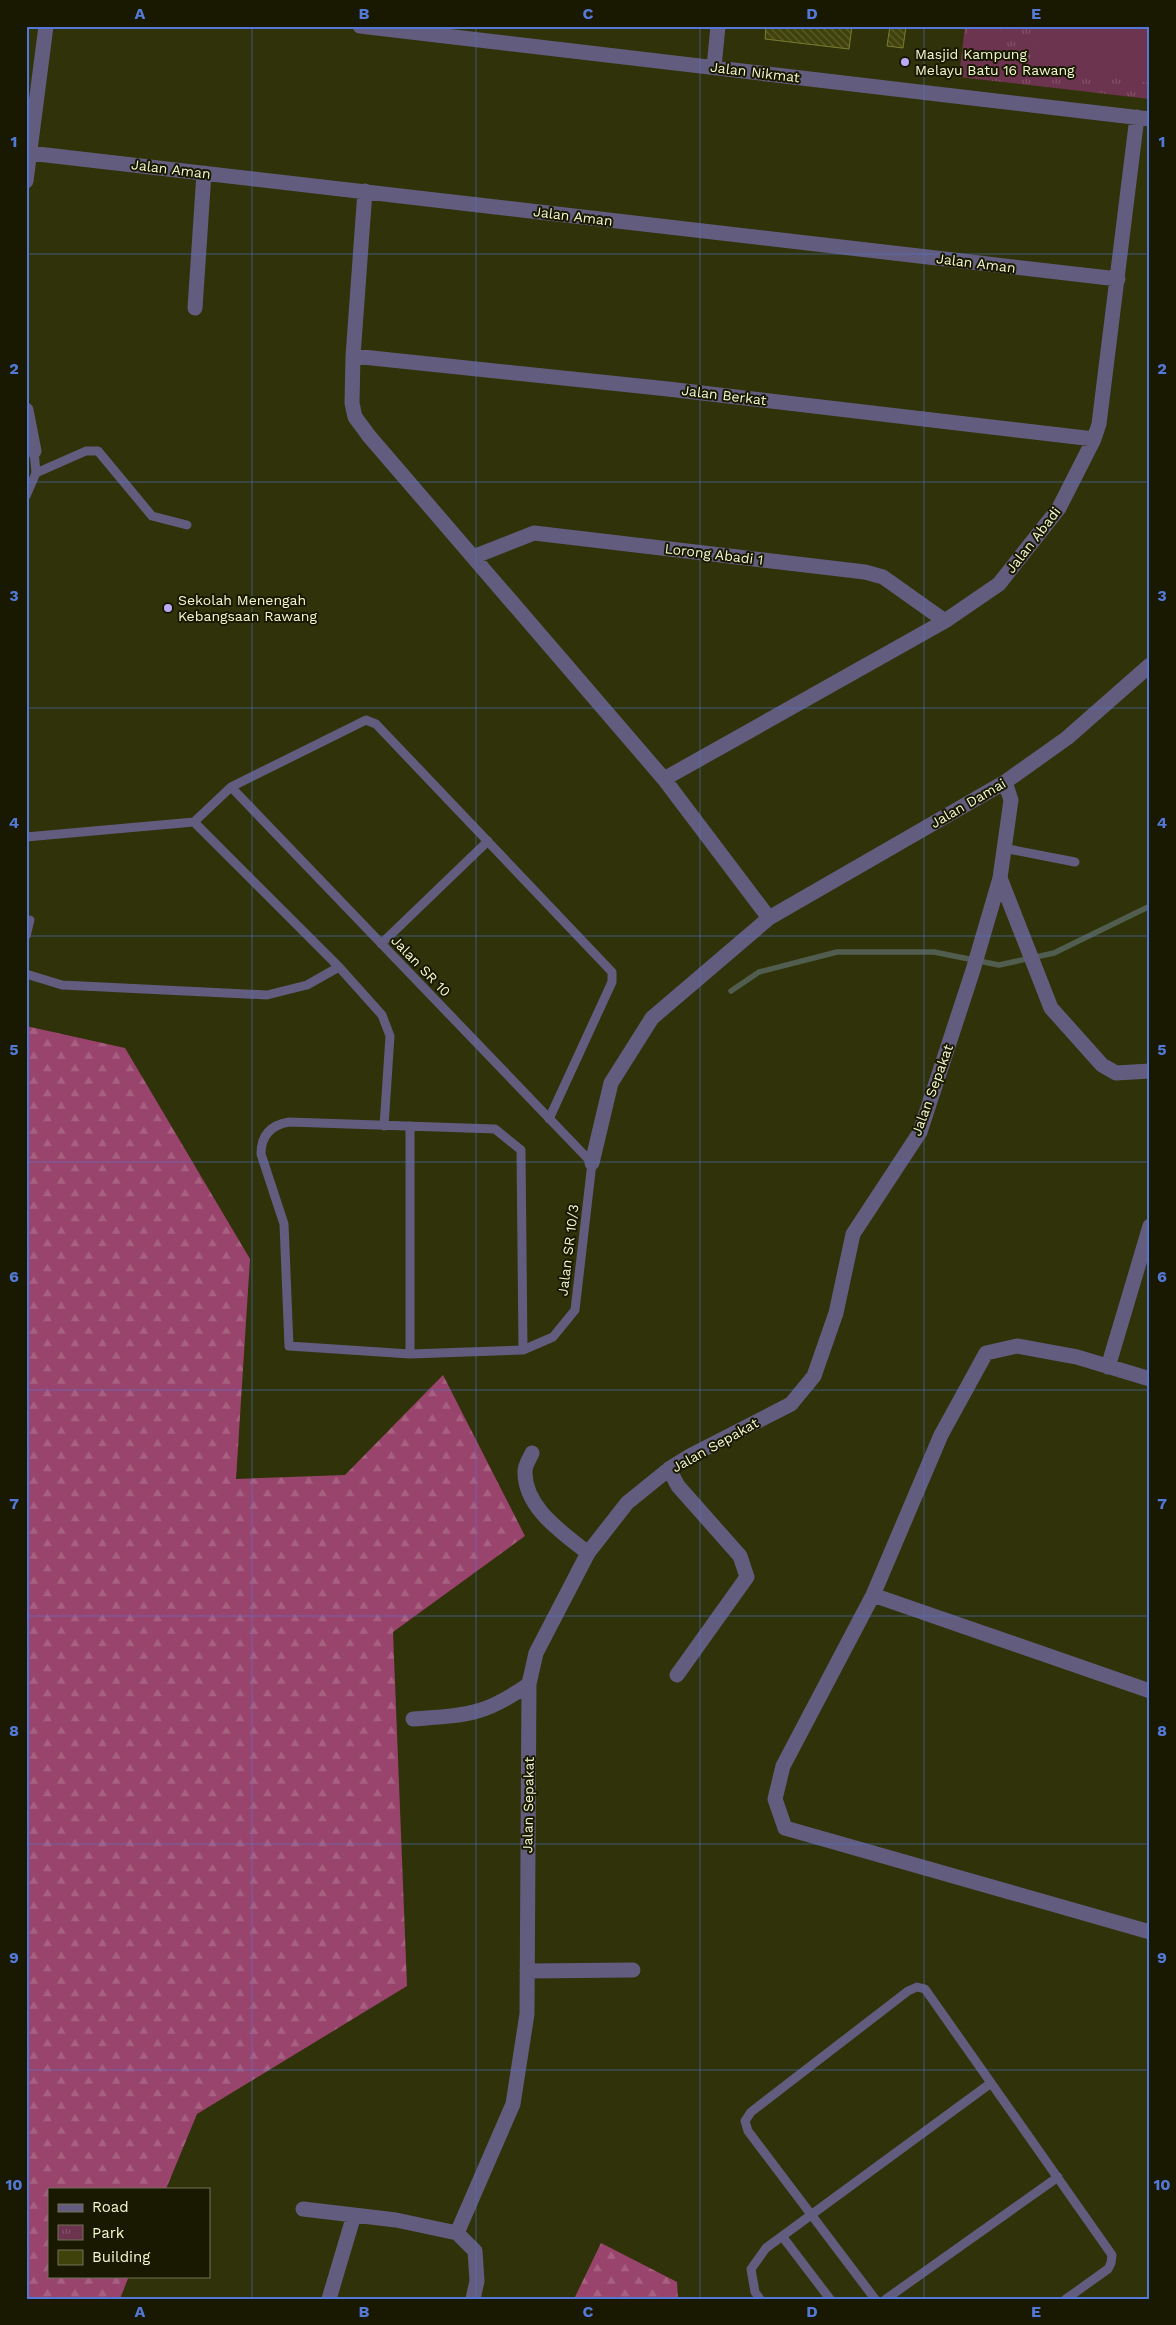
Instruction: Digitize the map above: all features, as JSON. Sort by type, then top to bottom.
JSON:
[{"type":"street","points":[[26,181],[46,26]]},
{"type":"street","name":"Jalan Nikmat","points":[[360,26],[1143,118]]},
{"type":"street","points":[[714,67],[718,26]]},
{"type":"street","name":"Jalan Abadi","points":[[664,779],[945,621],[998,584],[1059,508],[1094,439],[1099,424],[1118,279],[1143,118]]},
{"type":"street","name":"Jalan Aman","points":[[29,153],[1118,279]]},
{"type":"street","points":[[195,308],[204,173]]},
{"type":"street","points":[[365,191],[353,356],[352,403],[355,417],[664,779],[769,918]]},
{"type":"street","name":"Jalan Berkat","points":[[353,356],[668,388],[1094,439]]},
{"type":"street","points":[[26,410],[34,451]]},
{"type":"street","name":"Lorong Abadi 1","points":[[473,557],[534,533],[865,572],[883,577],[945,621]]},
{"type":"street","name":"Jalan Damai","points":[[592,1163],[611,1083],[652,1018],[769,918],[1005,782],[1067,738],[1150,664]]},
{"type":"street","name":"Jalan Sepakat","points":[[457,2233],[513,2104],[527,2014],[529,1684],[536,1653],[588,1553],[627,1503],[669,1469],[791,1404],[814,1376],[836,1313],[853,1234],[920,1132],[980,949],[1000,878],[1011,800],[1005,782]]},
{"type":"street","points":[[1000,878],[1052,1008],[1102,1065],[1116,1073],[1150,1071]]},
{"type":"street","points":[[1108,1367],[1150,1226]]},
{"type":"street","points":[[1150,1379],[1077,1357],[1017,1346],[986,1353],[941,1435],[873,1595],[783,1766],[775,1799],[785,1828],[1150,1932]]},
{"type":"street","points":[[532,1453],[525,1470],[529,1491],[539,1509],[554,1526],[588,1553]]},
{"type":"street","points":[[669,1469],[678,1486],[740,1556],[748,1577],[677,1675]]},
{"type":"street","points":[[873,1595],[1150,1691]]},
{"type":"street","points":[[413,1718],[470,1715],[486,1710],[508,1699],[529,1684]]},
{"type":"street","points":[[527,1971],[633,1970]]},
{"type":"street","points":[[304,2209],[396,2220],[457,2233],[475,2251],[476,2281],[472,2299]]},
{"type":"street","points":[[328,2299],[354,2215]]},
{"type":"lane","points":[[36,473],[86,450],[98,451],[152,516],[187,525]]},
{"type":"lane","points":[[26,496],[36,473],[34,451]]},
{"type":"lane","points":[[26,837],[194,822],[231,787],[360,722],[372,721],[612,972],[612,982],[549,1119]]},
{"type":"lane","name":"Jalan SR 10","points":[[231,787],[592,1163]]},
{"type":"lane","points":[[194,822],[339,967],[382,1015],[390,1036],[384,1126],[495,1130],[521,1150],[523,1350]]},
{"type":"lane","points":[[381,944],[488,842]]},
{"type":"lane","points":[[1003,848],[1075,862]]},
{"type":"lane","points":[[26,936],[30,920]]},
{"type":"lane","points":[[26,974],[62,985],[267,995],[307,985],[339,967]]},
{"type":"lane","name":"Jalan SR 10/3","points":[[384,1126],[280,1124],[265,1135],[261,1144],[261,1154],[284,1224],[289,1346],[410,1354],[523,1350],[553,1337],[575,1310],[592,1163]]},
{"type":"lane","points":[[410,1126],[410,1354]]},
{"type":"lane","points":[[875,2299],[745,2126],[747,2116],[908,1991],[917,1987],[925,1989],[1112,2255],[1108,2269],[1066,2299]]},
{"type":"lane","points":[[760,2299],[755,2292],[751,2269],[766,2248],[991,2083]]},
{"type":"lane","points":[[886,2299],[1058,2177]]},
{"type":"lane","points":[[782,2236],[830,2299]]},
{"type":"green space","points":[[965,26],[1150,26],[1150,99],[959,77]]},
{"type":"green space","points":[[969,26],[1001,26],[997,52],[966,47]]},
{"type":"green space","points":[[1040,26],[1150,26],[1150,83],[1034,65]]},
{"type":"green space","points":[[26,1026],[125,1048],[250,1259],[236,1479],[345,1475],[443,1375],[525,1536],[393,1632],[407,1986],[197,2114],[166,2188],[48,2188],[48,2278],[128,2278],[120,2299],[26,2299]]},
{"type":"green space","points":[[601,2243],[677,2282],[678,2299],[574,2299]]},
{"type":"building","points":[[766,26],[852,26],[849,49],[765,39]]},
{"type":"building","points":[[890,26],[906,26],[903,48],[887,46]]},
{"type":"waterway","points":[[731,991],[759,972],[837,952],[934,952],[999,965],[1054,953],[1150,906]]},
{"type":"place","name":"Masjid Kampung Melayu Batu 16 Rawang","points":[[905,62]]},
{"type":"place","name":"Sekolah Menengah Kebangsaan Rawang","points":[[168,608]]}]
